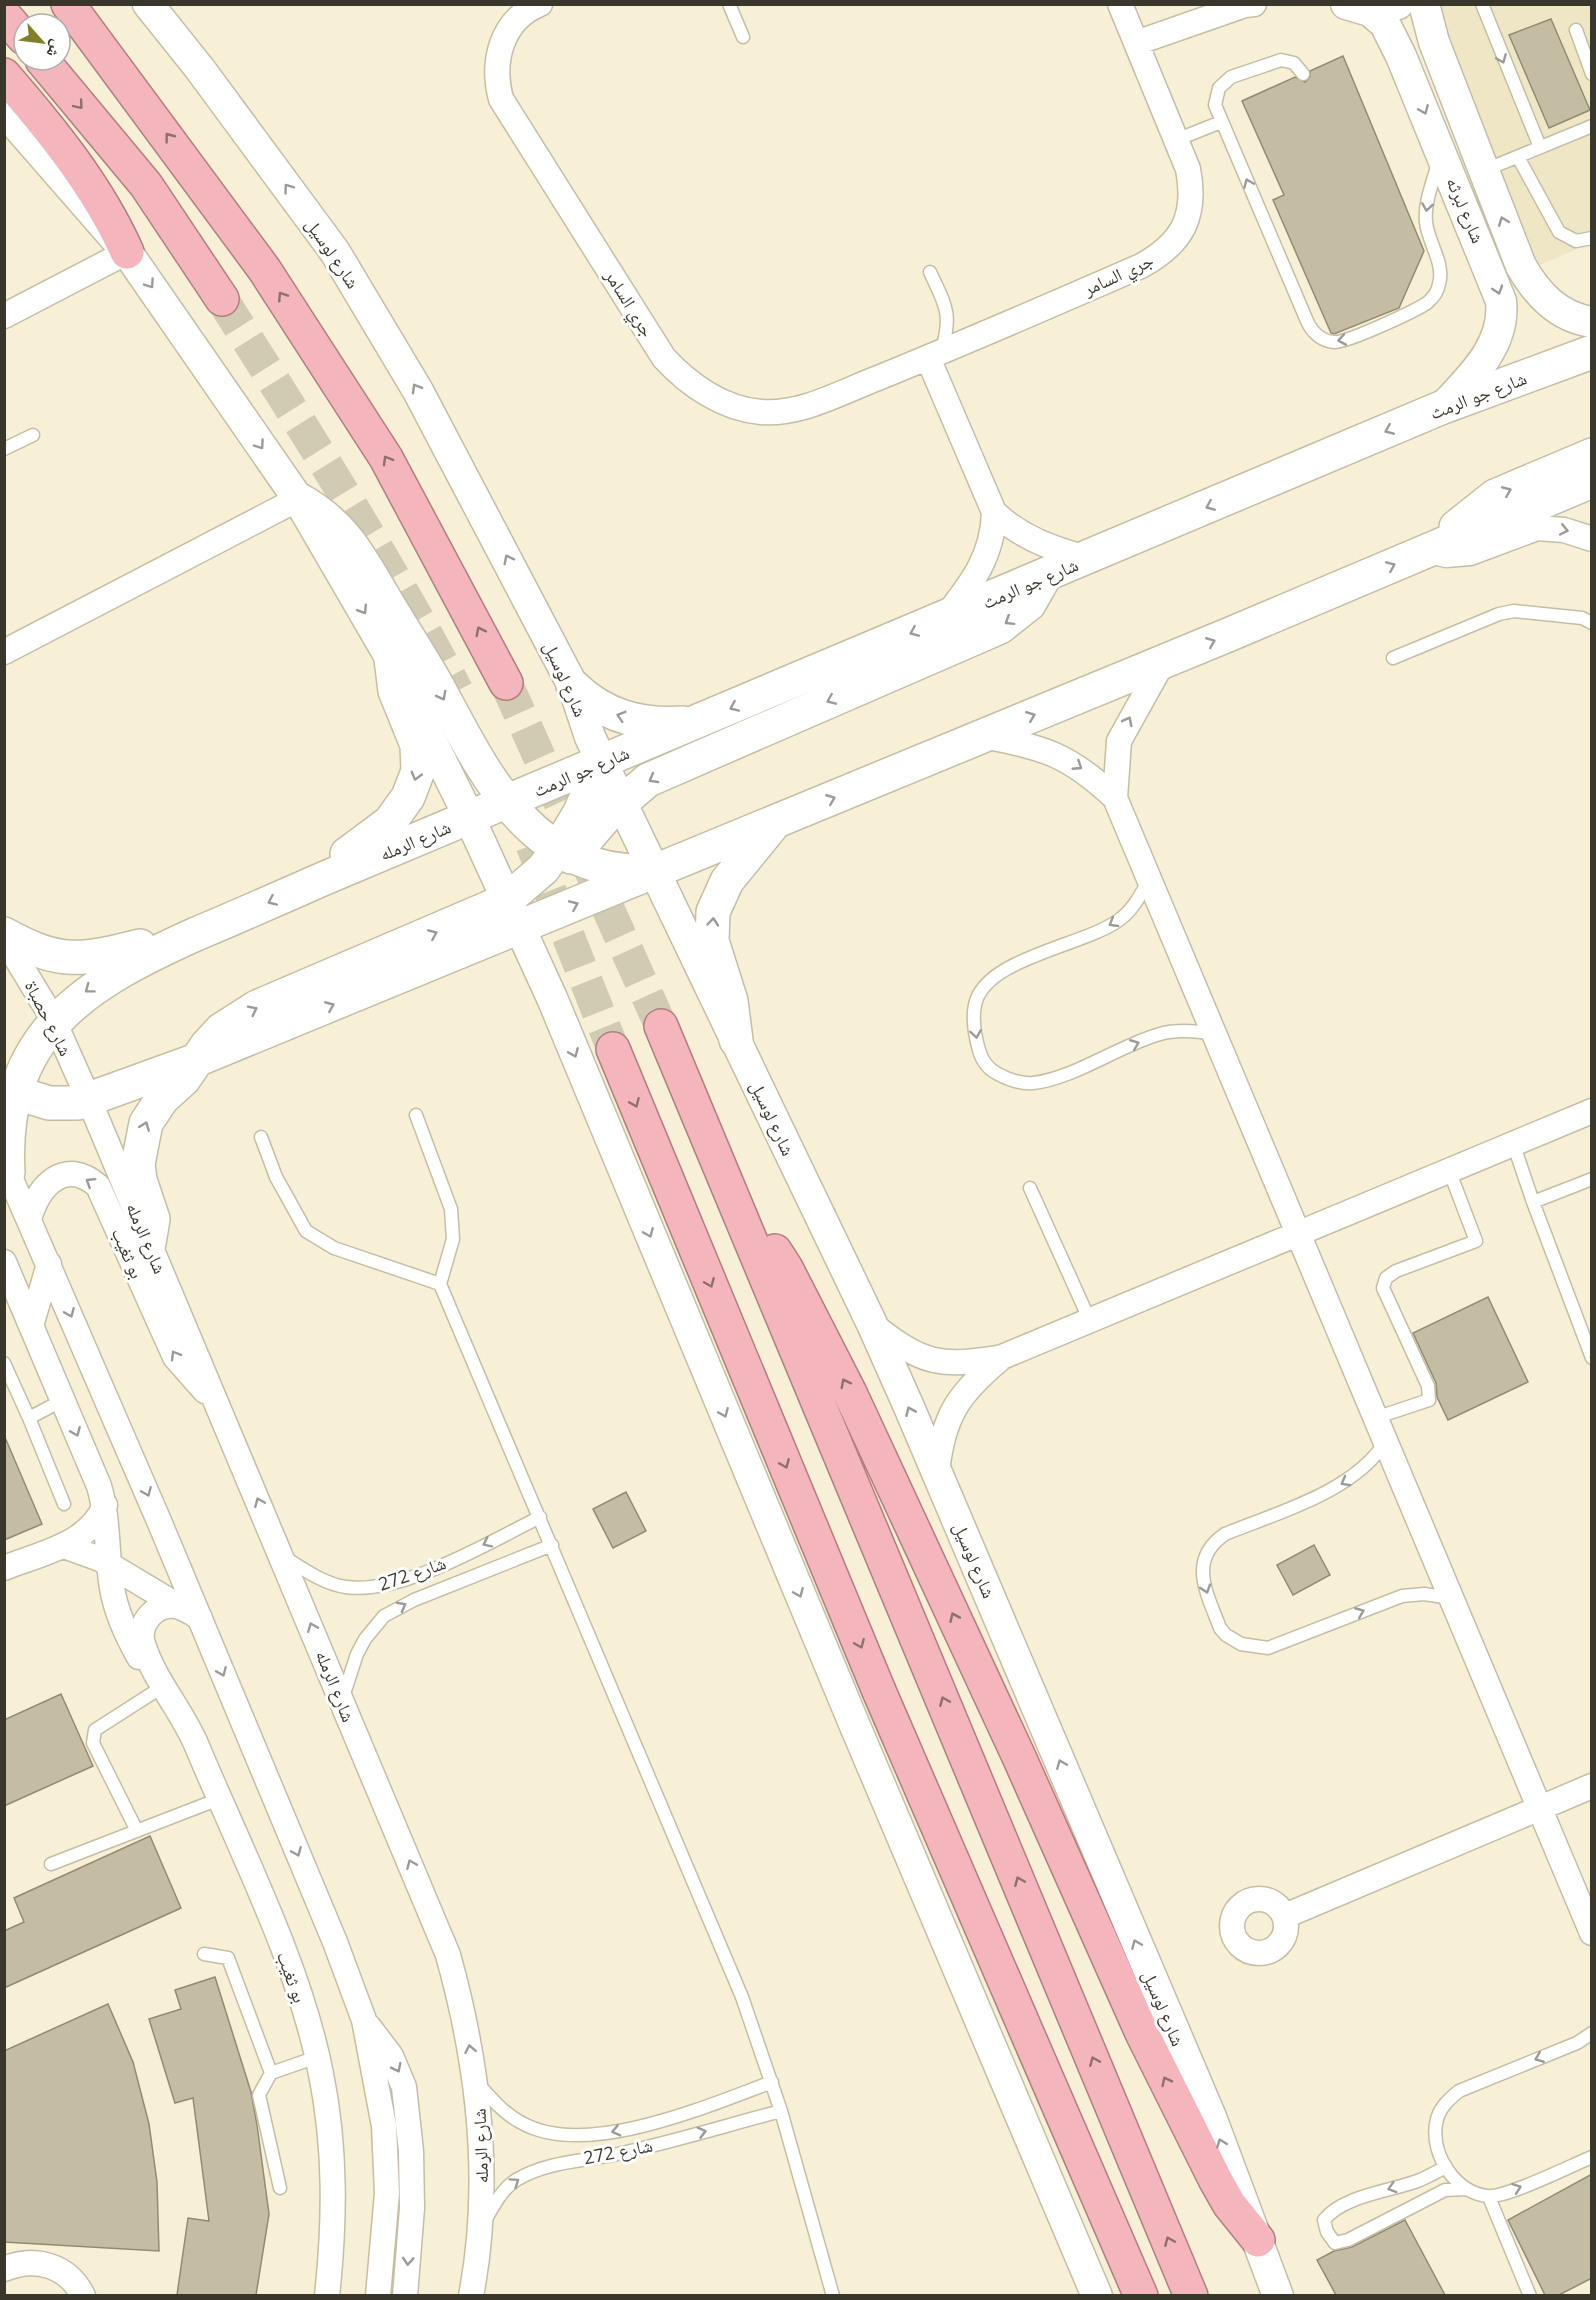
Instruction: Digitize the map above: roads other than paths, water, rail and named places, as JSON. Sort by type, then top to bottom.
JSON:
[{"type":"highway","points":[[68,4],[264,268],[386,458],[507,683]]},
{"type":"highway","points":[[83,4],[117,68]]},
{"type":"highway","points":[[52,72],[146,185],[222,299]]},
{"type":"highway","points":[[4,75],[92,189],[128,252]]},
{"type":"highway","points":[[660,1026],[1191,2295]]},
{"type":"highway","points":[[613,1049],[879,1691],[1141,2295]]},
{"type":"highway","points":[[735,1202],[764,1236],[786,1268],[819,1330],[909,1519],[1142,2033],[1216,2181],[1229,2204],[1258,2240]]},
{"type":"main road","name":"شارع جو الرمث","points":[[469,818],[1443,407],[1592,352]]},
{"type":"main road","points":[[1427,551],[1495,496],[1592,455]]},
{"type":"main road","points":[[149,1244],[153,1219],[140,1180],[138,1164],[143,1129],[153,1110],[184,1079],[194,1062],[221,1030],[257,1007],[513,914],[655,871],[1163,662],[1592,481]]},
{"type":"main road","points":[[298,500],[327,517],[355,549],[436,684],[471,750],[507,802],[530,828],[565,853],[612,869],[655,871]]},
{"type":"main road","points":[[513,914],[543,869],[595,828],[621,802],[648,780],[677,765],[1000,627],[1029,604],[1045,576]]},
{"type":"main road","points":[[325,878],[339,860],[390,822],[408,797],[418,771],[417,745],[395,691],[391,659]]},
{"type":"main road","points":[[573,686],[591,703],[616,715],[643,722],[700,721]]},
{"type":"main road","points":[[565,853],[602,762]]},
{"type":"main road","name":"شارع الرمله","points":[[6,1167],[8,1091],[29,1053],[53,1019],[94,985],[178,943],[469,818]]},
{"type":"main road","points":[[736,1040],[731,1001],[712,941],[713,912],[727,881],[777,821]]},
{"type":"main road","points":[[4,936],[47,954],[74,959],[110,955],[151,944],[178,943]]},
{"type":"main road","points":[[8,1091],[49,1103],[89,1100],[194,1062]]},
{"type":"street","name":"جري السامر","points":[[540,4],[518,17],[500,48],[497,72],[501,99],[664,358],[695,387],[729,404],[761,412],[798,409],[935,355],[1141,266],[1166,250],[1187,222],[1191,206],[1188,169],[1120,4]]},
{"type":"street","name":"شارع لبرثه","points":[[1424,4],[1434,42],[1521,266],[1533,286],[1558,311],[1592,322]]},
{"type":"street","points":[[1136,43],[1248,5]]},
{"type":"street","name":"شارع لبرثه","points":[[1371,7],[1392,37],[1441,151],[1493,277],[1503,317],[1500,331],[1485,359],[1443,407]]},
{"type":"street","name":"شارع لوسيل","points":[[153,9],[335,252],[435,421],[573,686],[590,737],[872,1324],[937,1472],[1211,2117],[1278,2295]]},
{"type":"street","points":[[4,111],[128,252],[298,500],[391,659],[513,914],[1097,2295]]},
{"type":"street","points":[[4,316],[128,252]]},
{"type":"street","points":[[935,355],[994,512],[992,537],[982,566],[944,619]]},
{"type":"street","points":[[4,652],[298,500]]},
{"type":"street","points":[[994,512],[1011,527],[1033,539],[1087,558]]},
{"type":"street","points":[[1427,551],[1446,555],[1470,553],[1536,528],[1564,530],[1592,539]]},
{"type":"street","points":[[1115,798],[1119,741],[1163,662]]},
{"type":"street","points":[[983,736],[1021,744],[1070,761],[1087,771],[1115,798],[1592,1933]]},
{"type":"street","name":"شارع حصباة","points":[[4,936],[53,1019],[89,1100]]},
{"type":"street","name":"شارع الرمله","points":[[89,1100],[448,1955],[463,2008],[476,2082],[482,2152],[481,2228],[473,2293]]},
{"type":"street","points":[[872,1324],[895,1343],[942,1363],[966,1364],[1002,1357],[1592,1111]]},
{"type":"street","name":"شارع الرمله","points":[[6,1167],[49,1264],[190,1612],[339,1952],[364,2020],[384,2126],[387,2193],[378,2295]]},
{"type":"street","name":"بو ثغيب","points":[[29,1219],[36,1198],[52,1179],[76,1175],[98,1186],[175,1357],[202,1389],[214,1398]]},
{"type":"street","name":"بو ثغيب","points":[[4,1262],[105,1505],[112,1589],[122,1621],[142,1664],[161,1684]]},
{"type":"street","points":[[31,1326],[49,1264]]},
{"type":"street","points":[[937,1472],[943,1436],[954,1409],[971,1383],[1002,1357]]},
{"type":"street","points":[[4,1568],[64,1546],[90,1529],[105,1505]]},
{"type":"street","points":[[64,1546],[110,1565],[190,1612]]},
{"type":"street","name":"بو ثغيب","points":[[190,1612],[173,1605],[157,1610],[151,1614],[142,1629],[142,1643],[161,1684],[192,1735],[289,1966],[308,2019],[330,2129],[334,2185],[333,2241],[327,2295]]},
{"type":"street","points":[[1285,1916],[1592,1786]]},
{"type":"street","points":[[364,2020],[391,2056],[404,2087],[411,2151],[412,2208],[405,2295]]},
{"type":"street","points":[[4,2269],[24,2263],[46,2265],[66,2274],[83,2295]]},
{"type":"lane","points":[[729,4],[743,37]]},
{"type":"lane","points":[[1482,4],[1539,147]]},
{"type":"lane","points":[[1576,30],[1592,74]]},
{"type":"lane","points":[[1303,74],[1294,63],[1281,60],[1227,79],[1219,88],[1215,99],[1221,122],[1310,327],[1320,337],[1334,342],[1348,340],[1419,307],[1433,297],[1441,273],[1426,224],[1426,213],[1441,151]]},
{"type":"lane","points":[[1176,140],[1221,122]]},
{"type":"lane","points":[[1484,171],[1592,126]]},
{"type":"lane","points":[[1518,157],[1559,232],[1576,241],[1592,238]]},
{"type":"lane","points":[[930,272],[948,312],[948,326],[935,355]]},
{"type":"lane","points":[[4,449],[33,435]]},
{"type":"lane","points":[[1393,658],[1499,614],[1514,611],[1582,618],[1592,623]]},
{"type":"lane","points":[[1149,879],[1130,910],[1110,926],[1013,967],[986,983],[977,998],[974,1016],[982,1059],[994,1072],[1004,1077],[1032,1083],[1066,1073],[1160,1034],[1193,1031],[1214,1034]]},
{"type":"lane","points":[[416,1115],[451,1209],[453,1239],[440,1284],[742,1997],[781,2111],[833,2295]]},
{"type":"lane","points":[[261,1137],[276,1177],[306,1231],[334,1248],[440,1284]]},
{"type":"lane","points":[[1513,1143],[1592,1358]]},
{"type":"lane","points":[[1375,1418],[1429,1400],[1428,1386],[1383,1288],[1386,1278],[1395,1271],[1476,1241],[1449,1170]]},
{"type":"lane","points":[[1533,1202],[1592,1179]]},
{"type":"lane","points":[[1030,1188],[1090,1320]]},
{"type":"lane","points":[[4,1363],[64,1504]]},
{"type":"lane","points":[[29,1418],[63,1400]]},
{"type":"lane","points":[[1386,1442],[1370,1463],[1346,1482],[1225,1534],[1215,1541],[1205,1559],[1202,1576],[1220,1628],[1226,1635],[1241,1644],[1268,1648],[1402,1596],[1424,1594],[1451,1598]]},
{"type":"lane","name":"شارع 272","points":[[282,1556],[334,1584],[375,1587],[408,1579],[540,1517]]},
{"type":"lane","name":"شارع 272","points":[[342,1700],[357,1654],[365,1639],[384,1616],[414,1600],[552,1545]]},
{"type":"lane","points":[[137,1831],[93,1743],[92,1736],[95,1731],[161,1684]]},
{"type":"lane","points":[[51,1864],[219,1799]]},
{"type":"lane","points":[[204,1954],[228,1958],[271,2073]]},
{"type":"lane","points":[[1466,2189],[1450,2175],[1436,2148],[1436,2123],[1443,2105],[1459,2091],[1576,2043],[1592,2032]]},
{"type":"lane","points":[[280,2188],[259,2095],[271,2073],[317,2058]]},
{"type":"lane","name":"شارع 272","points":[[476,2082],[522,2123],[550,2134],[581,2137],[633,2127],[772,2082]]},
{"type":"lane","name":"شارع 272","points":[[481,2228],[506,2189],[513,2182],[536,2170],[568,2160],[618,2154],[781,2111]]},
{"type":"lane","points":[[1446,2167],[1420,2180],[1359,2199],[1329,2213],[1324,2220],[1327,2232],[1335,2243],[1348,2240],[1444,2190],[1466,2189],[1489,2197],[1592,2157]]},
{"type":"lane","points":[[1489,2197],[1530,2295]]},
{"type":"tunnel","points":[[222,299],[373,542],[457,691]]},
{"type":"tunnel","points":[[506,683],[661,1026]]},
{"type":"tunnel","points":[[532,845],[613,1049]]}]
